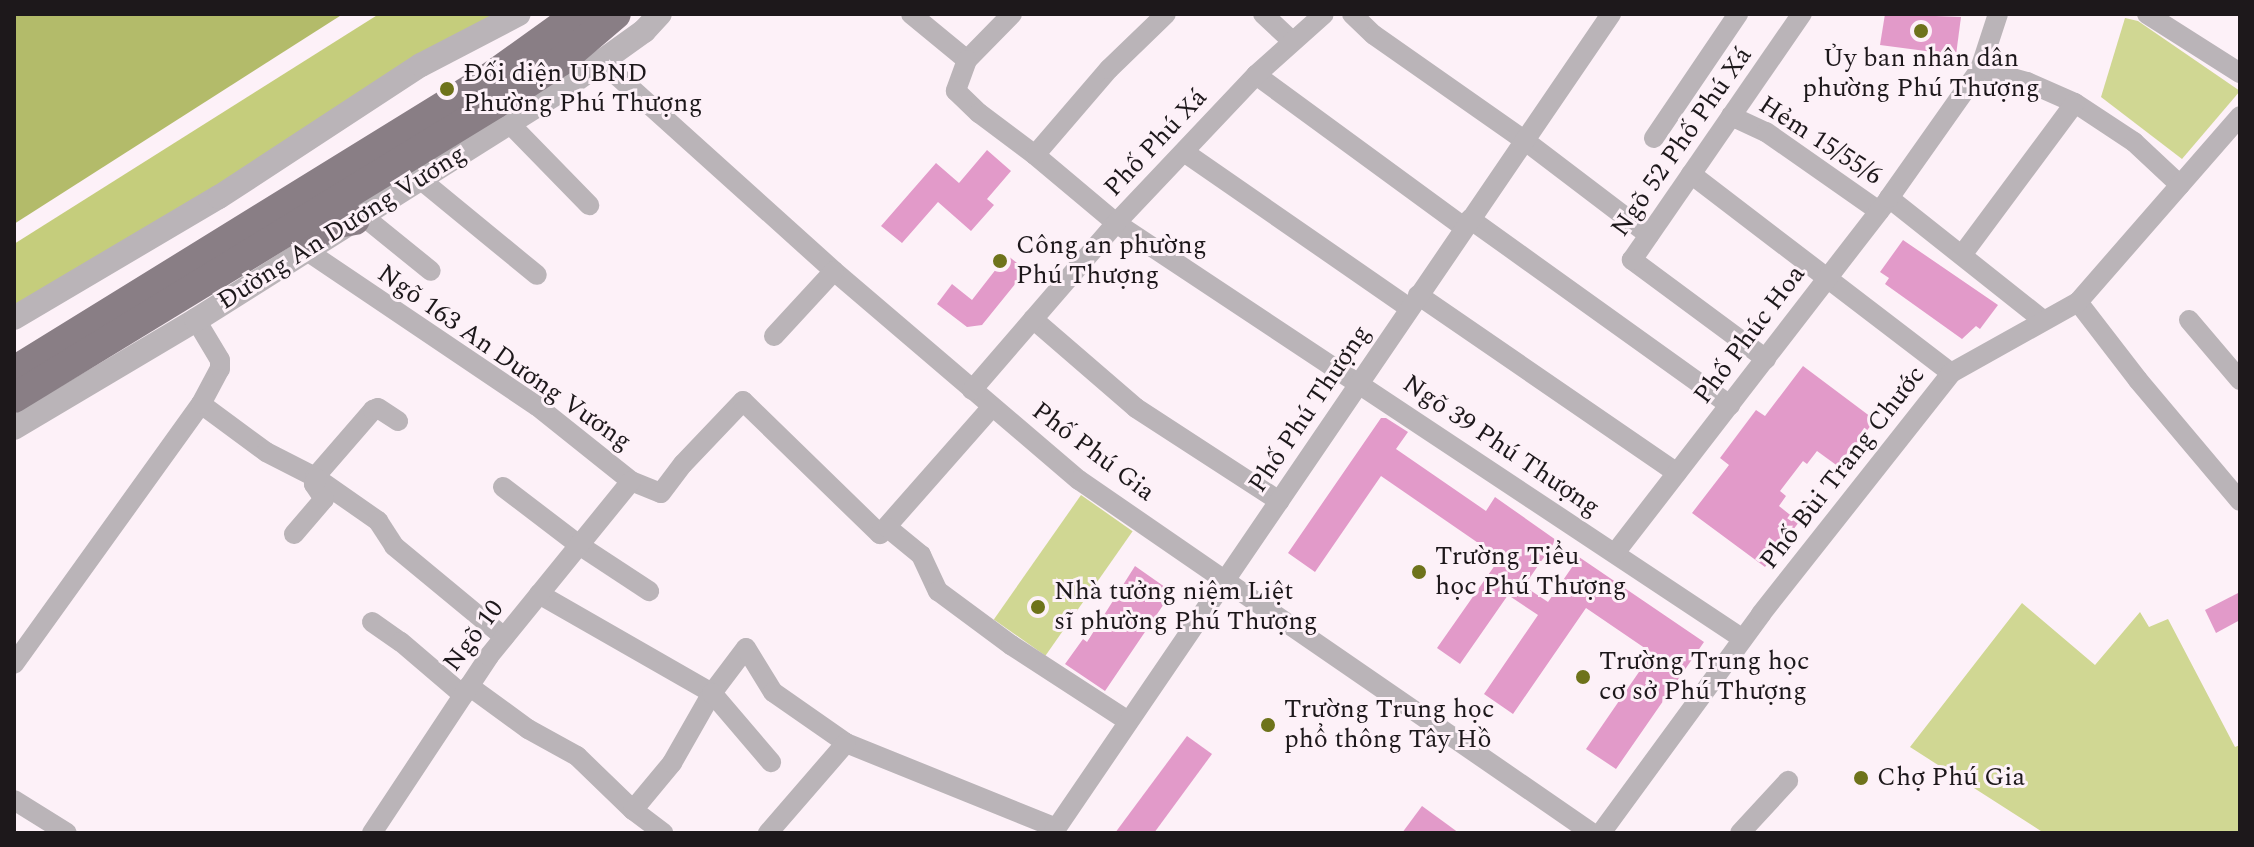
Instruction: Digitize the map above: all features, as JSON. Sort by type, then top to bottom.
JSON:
[{"type":"main road","name":"Đường An Dương Vương","points":[[14,398],[34,368],[489,78],[578,14]]},
{"type":"main road","name":"Đường An Dương Vương","points":[[34,368],[198,285],[495,104],[561,61],[616,14]]},
{"type":"main road","points":[[198,285],[241,275],[338,223],[359,218]]},
{"type":"street","points":[[14,318],[219,197],[421,65],[519,14]]},
{"type":"street","name":"Đường An Dương Vương","points":[[14,428],[196,320],[603,63],[660,14]]},
{"type":"street","points":[[911,14],[967,60],[1012,14]]},
{"type":"street","points":[[1035,155],[1109,69],[1166,14]]},
{"type":"street","points":[[1263,14],[1292,41]]},
{"type":"street","name":"Phố Phú Xá","points":[[972,390],[1116,223],[1256,75],[1324,14]]},
{"type":"street","points":[[1352,14],[1374,35],[1524,140],[1649,235]]},
{"type":"street","name":"Phố Phú Thượng","points":[[1054,831],[1611,14]]},
{"type":"street","points":[[1654,138],[1738,14]]},
{"type":"street","name":"Ngõ 52 Phố Phú Xá","points":[[1766,359],[1632,260],[1802,14]]},
{"type":"street","name":"Phố Phúc Hoa","points":[[1615,553],[1884,205],[1980,69],[1998,14]]},
{"type":"street","points":[[2147,14],[2240,73]]},
{"type":"street","name":"Ngõ 39 Phú Thượng","points":[[967,60],[956,91],[1116,223],[1615,553]]},
{"type":"street","name":"Phố Phú Gia","points":[[603,63],[834,271],[1079,480],[1592,833]]},
{"type":"street","points":[[1980,69],[2027,82],[2075,103],[2134,142],[2180,185]]},
{"type":"street","points":[[1256,75],[1730,405]]},
{"type":"street","points":[[1962,255],[2075,103]]},
{"type":"street","name":"Hẻm 15/55/6","points":[[1731,116],[1766,132],[1962,255],[2043,320]]},
{"type":"street","name":"Phố Bùi Trang Chước","points":[[1601,833],[1743,639],[1951,373],[2078,302],[2240,116]]},
{"type":"street","points":[[509,123],[589,205]]},
{"type":"street","points":[[1184,152],[1677,473]]},
{"type":"street","points":[[1691,174],[1951,373]]},
{"type":"street","points":[[420,179],[537,275]]},
{"type":"street","points":[[359,218],[431,271]]},
{"type":"street","name":"Ngõ 163 An Dương Vương","points":[[307,251],[537,406],[631,481]]},
{"type":"street","points":[[774,336],[834,271]]},
{"type":"street","points":[[2078,302],[2138,380],[2240,501]]},
{"type":"street","points":[[1033,319],[1136,408],[1279,501]]},
{"type":"street","points":[[14,664],[201,404],[220,369],[220,360],[196,320]]},
{"type":"street","points":[[2189,320],[2240,380]]},
{"type":"street","points":[[631,481],[661,493],[683,464],[743,401],[880,534],[992,407]]},
{"type":"street","points":[[201,404],[266,452],[316,478],[378,521],[394,546],[504,637]]},
{"type":"street","points":[[294,534],[324,499],[314,484],[316,478],[373,410],[378,408],[398,421]]},
{"type":"street","name":"Ngõ 10","points":[[372,833],[504,637],[631,481]]},
{"type":"street","points":[[503,487],[579,545],[649,591]]},
{"type":"street","points":[[888,528],[921,555],[938,591],[1011,645],[1128,721]]},
{"type":"street","points":[[1615,553],[1743,639]]},
{"type":"street","points":[[539,594],[712,693],[771,762]]},
{"type":"street","points":[[372,622],[466,690],[577,756],[633,810],[663,833]]},
{"type":"street","points":[[633,810],[672,763],[712,693],[746,648],[773,692],[846,743],[1054,831]]},
{"type":"street","points":[[768,833],[846,743]]},
{"type":"street","points":[[1740,833],[1788,781]]},
{"type":"street","points":[[14,800],[44,828],[67,833]]},
{"type":"shaded area","points":[[14,14],[343,14],[14,224]]},
{"type":"shaded area","points":[[379,14],[519,14],[14,317],[14,244]]},
{"type":"shaded area","points":[[2125,18],[2138,21],[2240,91],[2182,159],[2101,97]]},
{"type":"shaded area","points":[[1081,495],[1133,531],[1045,656],[994,620]]},
{"type":"shaded area","points":[[2022,603],[2095,665],[2140,612],[2149,627],[2168,619],[2235,747],[2240,745],[2240,833],[2044,833],[1910,747]]},
{"type":"building","name":"Ủy ban nhân dân phường Phú Thượng","points":[[1885,14],[1961,17],[1956,55],[1880,45]]},
{"type":"building","points":[[987,150],[1011,171],[987,199],[994,205],[971,231],[938,202],[902,243],[881,226],[936,163],[959,183]]},
{"type":"building","points":[[1903,240],[1998,305],[1980,329],[1976,326],[1962,339],[1885,284],[1889,278],[1880,272]]},
{"type":"building","points":[[1007,255],[1017,263],[1020,278],[982,325],[967,327],[937,304],[952,284],[972,300]]},
{"type":"building","points":[[1803,366],[1875,420],[1839,467],[1817,451],[1807,464],[1803,461],[1780,491],[1786,496],[1779,506],[1799,522],[1765,567],[1692,513],[1729,465],[1720,458],[1756,410],[1765,416]]},
{"type":"building","points":[[1381,418],[1408,432],[1396,449],[1486,511],[1495,497],[1556,540],[1524,586],[1548,602],[1579,557],[1704,642],[1616,769],[1586,749],[1652,653],[1586,608],[1513,714],[1484,694],[1538,615],[1508,595],[1460,664],[1437,648],[1500,558],[1381,476],[1315,572],[1288,553]]},
{"type":"building","points":[[1135,566],[1172,592],[1105,691],[1065,664],[1083,639],[1087,642]]},
{"type":"building","points":[[2240,592],[2240,620],[2216,633],[2205,610]]},
{"type":"building","points":[[1187,736],[1212,754],[1154,833],[1115,833]]},
{"type":"building","points":[[1422,806],[1459,833],[1402,833]]},
{"type":"place","name":"Ủy ban nhân dân phường Phú Thượng","points":[[1921,31]]},
{"type":"place","name":"Đối diện UBND Phường Phú Thượng","points":[[447,89]]},
{"type":"place","name":"Công an phường Phú Thượng","points":[[1000,261]]},
{"type":"place","name":"Trường Tiểu học Phú Thượng","points":[[1419,572]]},
{"type":"place","name":"Nhà tưởng niệm Liệt sĩ phường Phú Thượng","points":[[1038,607]]},
{"type":"place","name":"Trường Trung học cơ sở Phú Thượng","points":[[1583,677]]},
{"type":"place","name":"Trường Trung học phổ thông Tây Hồ","points":[[1268,725]]},
{"type":"place","name":"Chợ Phú Gia","points":[[1861,778]]}]
